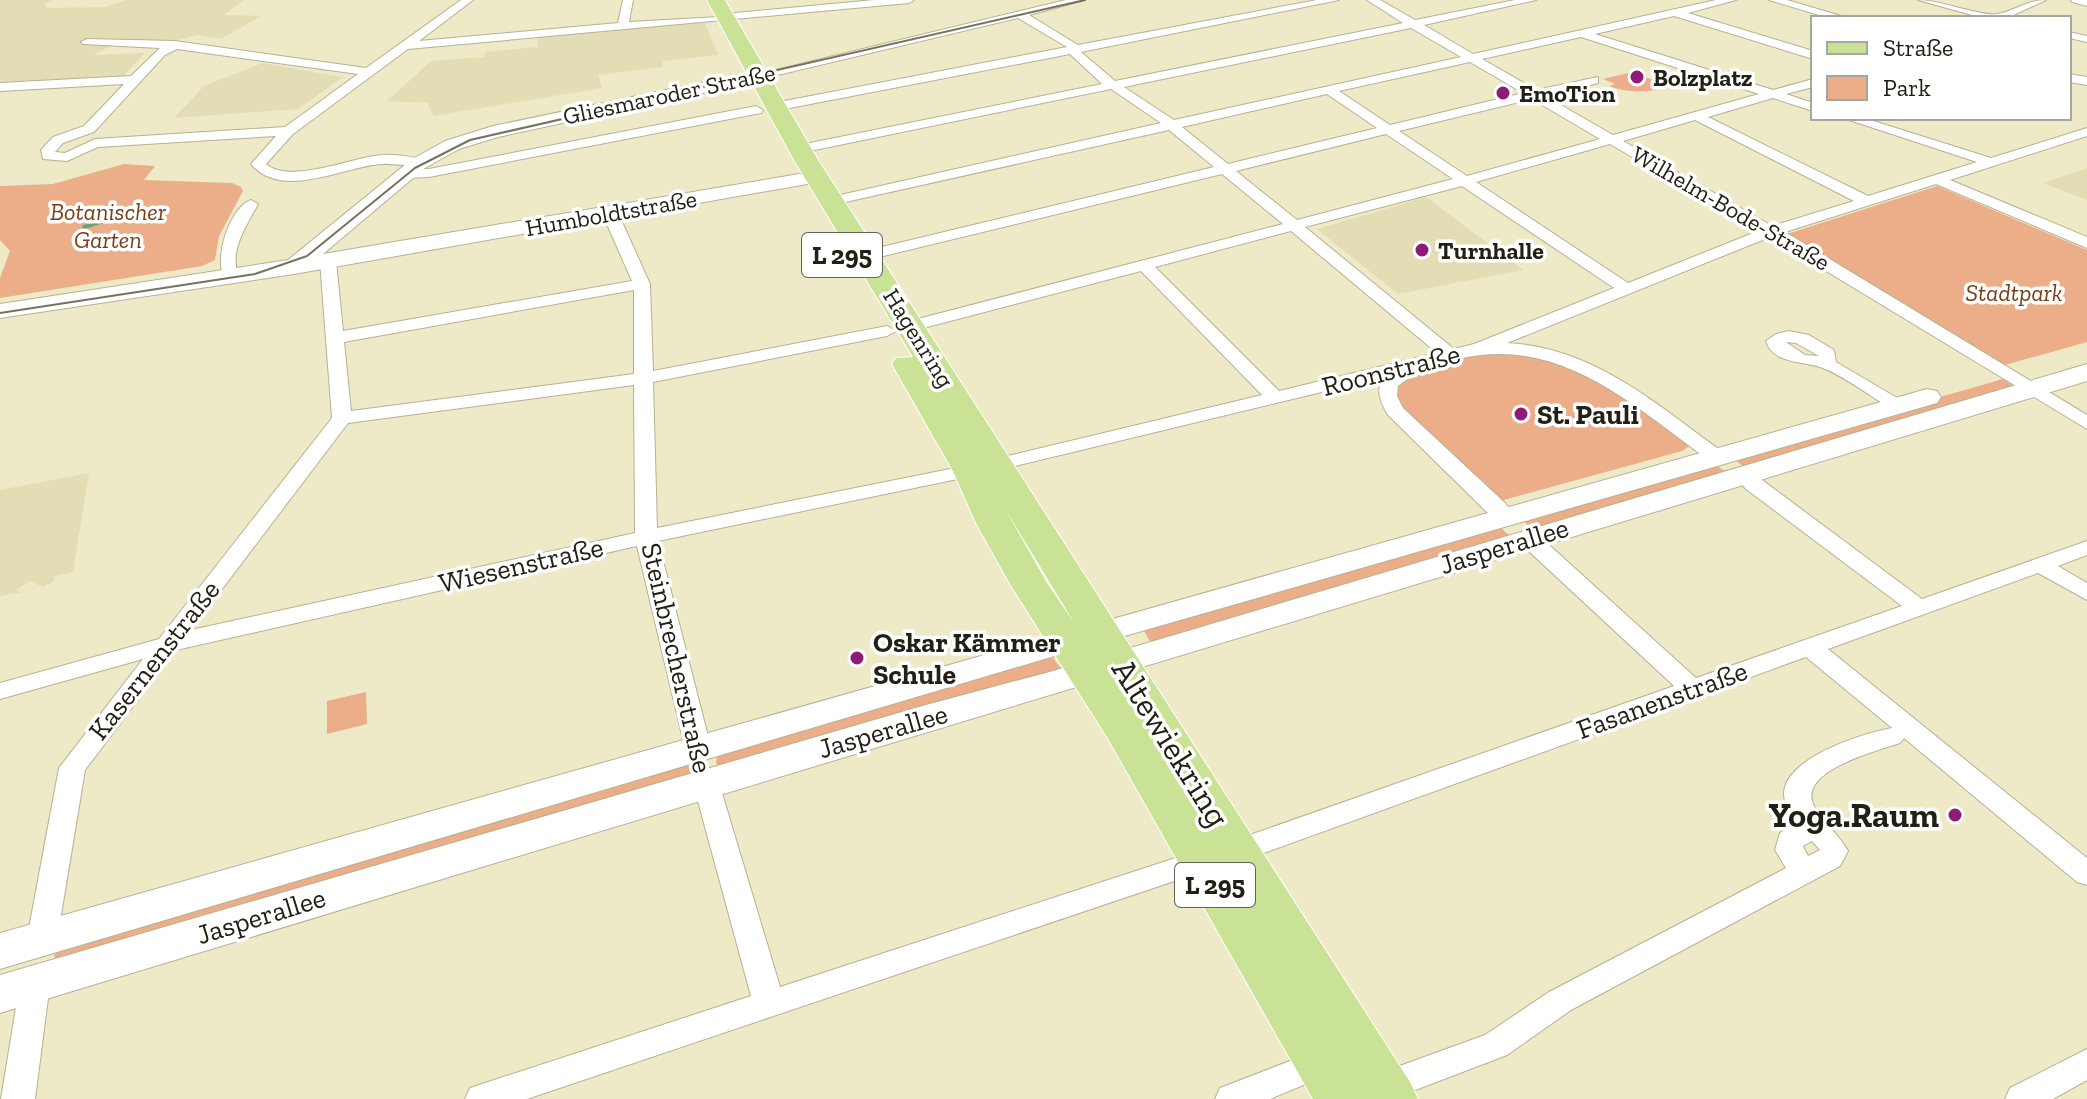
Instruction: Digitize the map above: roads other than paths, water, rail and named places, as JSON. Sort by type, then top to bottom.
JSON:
[{"type":"main road","name":"Hagenring","points":[[715,9],[765,109],[984,468],[994,523],[1094,652]]},
{"type":"main road","name":"Hagenring","points":[[765,109],[800,149],[807,179],[832,201],[867,255],[900,328]]},
{"type":"main road","name":"Altewiekring","points":[[1094,652],[1359,1087]]},
{"type":"main road","name":"Altewiekring","points":[[1219,856],[1359,1087]]},
{"type":"street","points":[[468,0],[288,131],[258,164],[264,171],[274,174],[298,175],[384,159],[429,173],[1334,0]]},
{"type":"street","points":[[623,27],[628,0]]},
{"type":"street","points":[[405,46],[623,27],[715,9],[909,0]]},
{"type":"street","points":[[1019,0],[1034,11]]},
{"type":"street","name":"Gliesmaroder Straße","points":[[313,260],[413,168],[452,145],[493,132],[748,78],[1080,0]]},
{"type":"street","name":"Wilhelm-Bode-Straße","points":[[1372,0],[1770,232],[1788,239],[2087,423]]},
{"type":"street","points":[[800,149],[1531,0]]},
{"type":"street","points":[[832,201],[1731,0]]},
{"type":"street","points":[[1774,0],[1834,16]]},
{"type":"street","points":[[1923,0],[1989,16]]},
{"type":"street","points":[[2002,16],[2041,0]]},
{"type":"street","points":[[2076,0],[2087,3]]},
{"type":"street","points":[[1674,13],[1811,54]]},
{"type":"street","points":[[1019,14],[1073,46],[1113,86],[1171,125],[1451,355]]},
{"type":"street","points":[[1583,34],[1811,106]]},
{"type":"street","points":[[87,42],[175,45],[367,72]]},
{"type":"street","points":[[175,45],[161,52],[89,129],[58,140],[48,150],[48,156],[67,157],[95,143],[288,131]]},
{"type":"street","points":[[0,87],[134,80]]},
{"type":"street","points":[[867,255],[1594,80]]},
{"type":"street","points":[[313,260],[336,338],[342,418],[645,378],[900,328],[1464,181],[1811,84]]},
{"type":"street","points":[[1329,90],[1626,289]]},
{"type":"street","points":[[1698,117],[1866,201]]},
{"type":"street","points":[[1856,120],[1994,163]]},
{"type":"street","points":[[89,129],[99,135],[95,143]]},
{"type":"street","name":"Roonstraße","points":[[984,468],[1480,348],[1770,232],[2087,132]]},
{"type":"street","name":"Humboldtstraße","points":[[0,311],[807,179]]},
{"type":"street","points":[[1938,180],[2087,243]]},
{"type":"street","points":[[229,274],[229,246],[251,204]]},
{"type":"street","name":"Steinbrecherstraße","points":[[610,213],[642,284],[646,537],[656,588],[769,1004]]},
{"type":"street","points":[[1144,265],[1275,397]]},
{"type":"street","points":[[336,338],[642,284]]},
{"type":"street","points":[[1480,348],[1549,353],[1589,367],[1743,475],[1920,608]]},
{"type":"street","name":"Jasperallee","points":[[0,951],[702,766],[1517,528],[1743,475],[2021,381],[2087,352]]},
{"type":"street","points":[[1824,362],[1899,405]]},
{"type":"street","points":[[1413,365],[1389,384],[1388,396],[1395,411],[1693,689]]},
{"type":"street","name":"Jasperallee","points":[[1517,528],[1717,457],[1899,405],[2021,381],[2087,372]]},
{"type":"street","name":"Kasernenstraße","points":[[18,1099],[17,988],[42,939],[72,768],[342,418]]},
{"type":"street","name":"Wiesenstraße","points":[[0,691],[216,631],[646,537],[984,468]]},
{"type":"street","name":"Fasanenstraße","points":[[482,1099],[1219,856],[2087,548]]},
{"type":"street","points":[[2041,565],[2087,593]]},
{"type":"street","points":[[1810,647],[2087,874]]},
{"type":"street","points":[[1232,1099],[1359,1087],[1496,1045],[1560,1001],[1830,858],[1834,851],[1831,843],[1798,803],[1796,791],[1804,777],[1825,760],[1891,737]]},
{"type":"street","name":"Jasperallee","points":[[17,988],[702,766]]},
{"type":"street","points":[[2022,1099],[2087,1063]]},
{"type":"waterway","points":[[84,227],[106,220],[121,208]]},
{"type":"tram line","points":[[0,313],[255,274],[307,256],[415,168],[470,140],[1085,0]]},
{"type":"place","name":"Bolzplatz","points":[[1637,77]]},
{"type":"place","name":"EmoTion","points":[[1503,93]]},
{"type":"place","name":"Turnhalle","points":[[1422,250]]},
{"type":"place","name":"St. Pauli","points":[[1521,414]]},
{"type":"place","name":"Oskar Kämmer Schule","points":[[857,658]]},
{"type":"place","name":"Yoga.Raum","points":[[1955,815]]},
{"type":"park label","name":"Botanischer Garten","points":[[108,225]]},
{"type":"park label","name":"Stadtpark","points":[[2014,292]]}]
